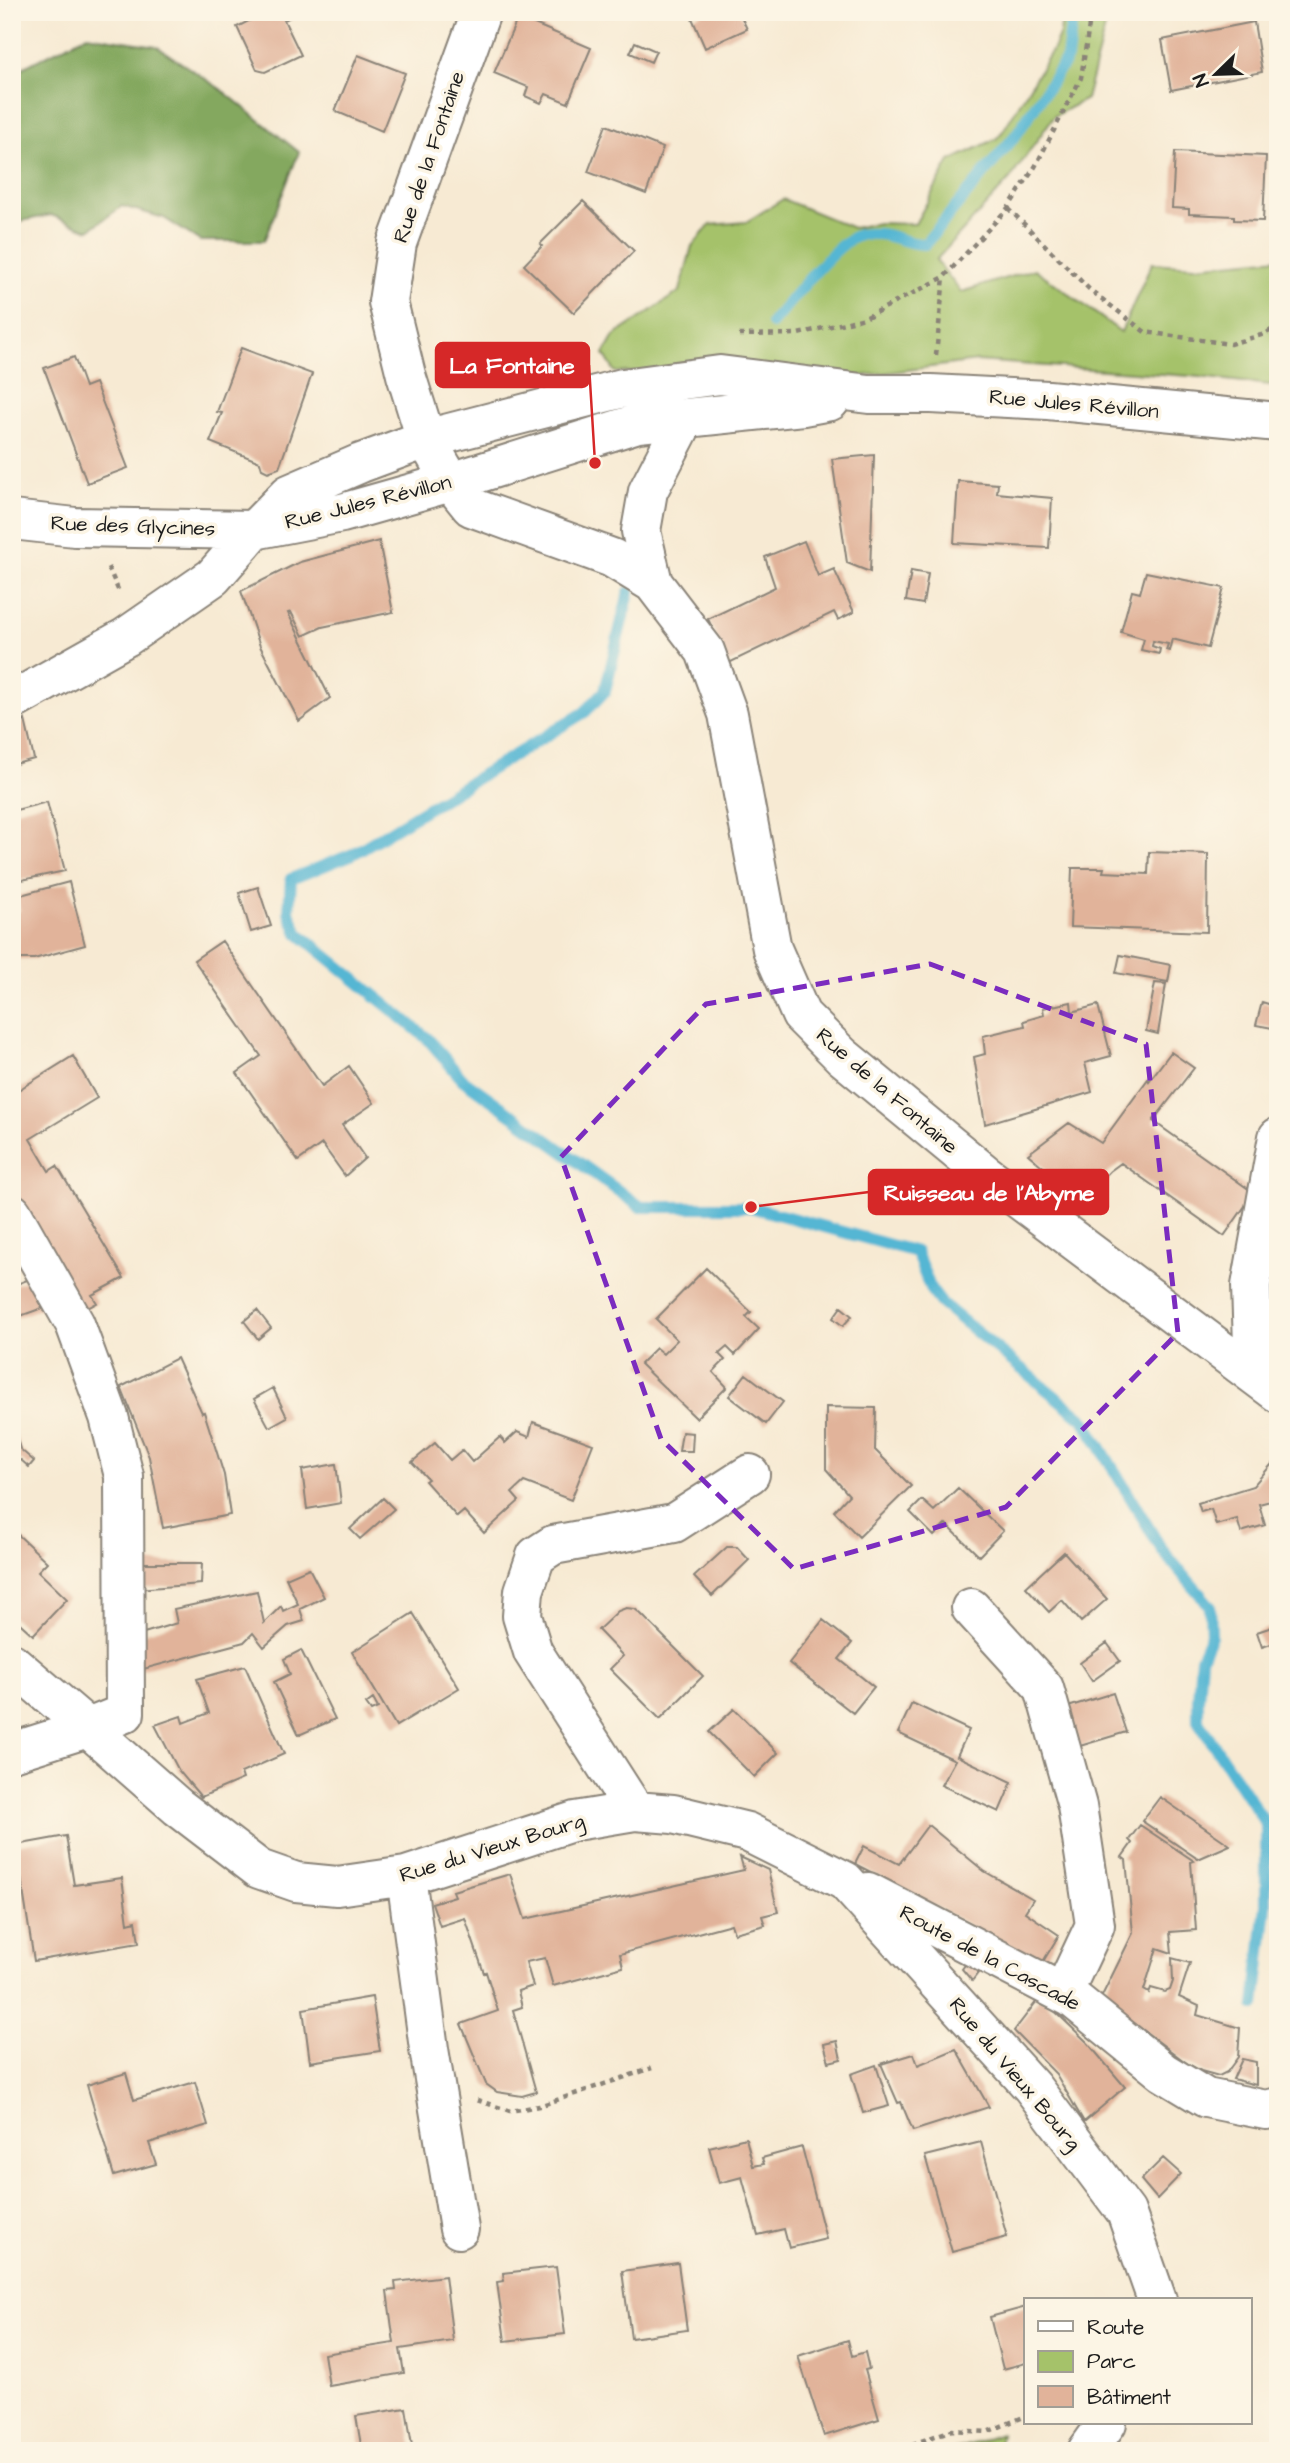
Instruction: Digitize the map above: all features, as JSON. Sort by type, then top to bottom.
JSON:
[{"type":"street","name":"Rue de la Fontaine","points":[[481,12],[397,243],[388,302],[406,375],[426,439],[471,507],[612,558],[653,583],[705,651],[728,714],[772,948],[802,1015],[842,1056],[984,1172],[1266,1384]]},
{"type":"street","name":"Rue Jules Révillon","points":[[254,530],[289,494],[426,439],[622,388],[720,374],[869,394],[932,394],[1048,400],[1278,422]]},
{"type":"street","name":"Rue Jules Révillon","points":[[254,530],[342,513],[452,482],[638,423],[803,406],[869,394]]},
{"type":"street","name":"Rue de la Fontaine","points":[[653,583],[641,531],[648,491],[685,419]]},
{"type":"street","name":"Rue des Glycines","points":[[12,520],[89,528],[254,530]]},
{"type":"street","points":[[12,701],[136,630],[213,577],[254,530]]},
{"type":"street","points":[[1266,1384],[1251,1286],[1278,1137]]},
{"type":"street","points":[[12,1213],[75,1324],[110,1417],[124,1476],[125,1713],[88,1728],[12,1752]]},
{"type":"street","points":[[635,1811],[533,1652],[522,1616],[524,1591],[536,1556],[553,1545],[674,1524],[750,1474]]},
{"type":"street","points":[[971,1608],[1044,1688],[1077,1806],[1095,1925],[1063,1993]]},
{"type":"street","name":"Rue du Vieux Bourg","points":[[12,1663],[178,1807],[259,1869],[296,1882],[337,1886],[406,1876],[575,1821],[635,1811],[673,1814],[747,1832],[845,1881],[1032,2087],[1126,2212],[1156,2298]]},
{"type":"street","points":[[406,1876],[429,2049],[459,2229]]},
{"type":"street","name":"Route de la Cascade","points":[[845,1881],[1072,1998],[1163,2072],[1206,2098],[1266,2110],[1278,2107]]},
{"type":"street","points":[[1087,2451],[1106,2424]]},
{"type":"path","points":[[736,335],[798,334],[865,318],[944,277],[1008,208],[1035,167],[1082,78],[1091,12]]},
{"type":"path","points":[[1008,208],[1089,289],[1145,332],[1230,344],[1265,334],[1278,326]]},
{"type":"path","points":[[932,394],[944,277]]},
{"type":"path","points":[[89,528],[136,630]]},
{"type":"path","points":[[471,2098],[510,2110],[539,2106],[652,2068]]},
{"type":"path","points":[[893,2451],[952,2430],[987,2432],[1024,2417]]},
{"type":"highlighted area","points":[[930,964],[1146,1044],[1178,1333],[1006,1507],[794,1569],[661,1439],[561,1157],[706,1004]]},
{"type":"green space","points":[[1063,12],[1109,12],[1086,99],[1054,116],[1010,179],[936,260],[961,292],[1035,269],[1121,332],[1152,263],[1195,266],[1278,258],[1278,383],[1270,385],[1190,376],[977,361],[861,376],[615,372],[604,354],[614,336],[680,291],[692,246],[710,225],[746,222],[783,199],[853,228],[878,223],[915,224],[950,161],[996,139],[1003,131],[1054,47],[1060,33]]},
{"type":"green space","points":[[87,35],[156,46],[222,90],[299,152],[264,241],[200,241],[164,218],[122,206],[89,230],[51,215],[12,223],[12,73]]},
{"type":"green space","points":[[1001,2434],[997,2451],[951,2451]]},
{"type":"building","points":[[266,12],[301,12],[284,20],[301,55],[265,72],[257,70],[237,27]]},
{"type":"building","points":[[706,12],[739,12],[747,29],[705,48],[692,18]]},
{"type":"building","points":[[518,17],[591,48],[568,103],[546,94],[541,103],[525,96],[528,87],[494,73]]},
{"type":"building","points":[[1254,22],[1262,72],[1171,90],[1162,40]]},
{"type":"building","points":[[635,42],[656,51],[651,62],[630,53]]},
{"type":"building","points":[[358,55],[405,73],[382,131],[335,111]]},
{"type":"building","points":[[606,125],[663,148],[646,194],[588,172]]},
{"type":"building","points":[[1175,152],[1266,156],[1263,221],[1234,220],[1234,216],[1189,214],[1189,209],[1172,208]]},
{"type":"building","points":[[583,201],[634,251],[574,313],[524,265],[542,246],[540,244]]},
{"type":"building","points":[[241,348],[312,374],[279,468],[268,472],[262,469],[260,462],[210,442],[222,413],[217,412]]},
{"type":"building","points":[[74,357],[85,387],[95,383],[128,468],[87,483],[44,368]]},
{"type":"building","points":[[874,455],[870,572],[847,563],[832,459]]},
{"type":"building","points":[[958,481],[998,484],[997,493],[1052,498],[1049,548],[954,543]]},
{"type":"building","points":[[379,541],[393,612],[322,627],[303,636],[291,612],[288,613],[330,698],[299,721],[260,646],[241,591],[300,562]]},
{"type":"building","points":[[804,541],[818,576],[834,569],[854,612],[838,620],[834,612],[729,663],[708,619],[775,587],[765,557]]},
{"type":"building","points":[[911,571],[928,574],[923,604],[906,601]]},
{"type":"building","points":[[1146,572],[1224,588],[1208,648],[1172,639],[1169,651],[1166,650],[1168,644],[1153,641],[1152,646],[1160,649],[1159,654],[1141,650],[1144,639],[1121,632],[1132,591],[1140,593]]},
{"type":"building","points":[[25,720],[34,759],[12,765],[12,732]]},
{"type":"building","points":[[47,802],[65,871],[12,882],[12,811]]},
{"type":"building","points":[[1149,852],[1208,854],[1207,932],[1070,927],[1072,868],[1104,868],[1103,872],[1148,874]]},
{"type":"building","points":[[69,882],[85,945],[34,959],[12,959],[12,913],[20,911],[17,896]]},
{"type":"building","points":[[258,887],[271,926],[251,932],[239,893]]},
{"type":"building","points":[[222,941],[322,1086],[349,1066],[374,1103],[342,1125],[365,1158],[345,1176],[322,1144],[298,1161],[237,1073],[261,1056],[194,960]]},
{"type":"building","points":[[1120,955],[1171,965],[1168,982],[1116,973]]},
{"type":"building","points":[[1155,983],[1166,984],[1158,1034],[1146,1031]]},
{"type":"building","points":[[1071,1002],[1072,1012],[1098,1005],[1111,1056],[1085,1063],[1092,1092],[985,1124],[974,1057],[985,1054],[983,1036],[1025,1026],[1024,1021],[1044,1015],[1043,1008]]},
{"type":"building","points":[[1262,1002],[1278,1007],[1278,1029],[1256,1025]]},
{"type":"building","points":[[1171,1052],[1194,1068],[1153,1121],[1254,1193],[1224,1236],[1121,1163],[1082,1200],[1028,1154],[1069,1123],[1101,1143]]},
{"type":"building","points":[[73,1056],[97,1098],[30,1139],[49,1171],[57,1166],[124,1278],[92,1295],[97,1303],[84,1310],[12,1191],[17,1186],[12,1179],[12,1094]]},
{"type":"building","points":[[706,1268],[751,1312],[746,1317],[759,1329],[735,1355],[727,1347],[719,1354],[725,1360],[713,1372],[727,1387],[696,1418],[640,1364],[656,1348],[663,1354],[677,1340],[656,1319]]},
{"type":"building","points":[[32,1278],[48,1306],[12,1319],[12,1286]]},
{"type":"building","points":[[841,1307],[852,1316],[843,1326],[833,1318]]},
{"type":"building","points":[[257,1310],[271,1328],[258,1339],[244,1321]]},
{"type":"building","points":[[177,1358],[202,1413],[204,1412],[224,1475],[230,1515],[163,1528],[149,1457],[121,1387]]},
{"type":"building","points":[[746,1374],[783,1402],[766,1424],[729,1396]]},
{"type":"building","points":[[273,1388],[287,1417],[269,1427],[254,1399]]},
{"type":"building","points":[[826,1407],[876,1408],[875,1450],[911,1486],[859,1537],[834,1511],[849,1495],[826,1469]]},
{"type":"building","points":[[533,1422],[593,1444],[571,1500],[524,1482],[512,1493],[519,1501],[484,1533],[464,1511],[457,1517],[412,1462],[435,1443],[450,1460],[462,1450],[472,1462],[500,1437],[505,1443],[517,1432],[529,1437]]},
{"type":"building","points":[[12,1432],[15,1432],[20,1449],[34,1461],[29,1467],[21,1460],[12,1462]]},
{"type":"building","points":[[682,1432],[693,1433],[692,1451],[679,1451]]},
{"type":"building","points":[[1278,1457],[1278,1499],[1259,1504],[1265,1525],[1241,1532],[1237,1519],[1216,1525],[1211,1509],[1201,1512],[1198,1503],[1253,1486]]},
{"type":"building","points":[[336,1464],[341,1503],[307,1509],[302,1470]]},
{"type":"building","points":[[958,1488],[1003,1531],[979,1556],[946,1524],[934,1536],[910,1512],[922,1500],[934,1511]]},
{"type":"building","points":[[383,1498],[394,1509],[360,1539],[350,1529]]},
{"type":"building","points":[[12,1529],[47,1562],[38,1571],[67,1599],[33,1635],[12,1616]]},
{"type":"building","points":[[727,1547],[737,1547],[749,1560],[712,1596],[694,1577]]},
{"type":"building","points":[[1064,1552],[1107,1599],[1081,1622],[1062,1600],[1049,1612],[1026,1587]]},
{"type":"building","points":[[137,1563],[202,1563],[201,1584],[137,1589]]},
{"type":"building","points":[[309,1568],[324,1597],[300,1609],[304,1621],[288,1626],[264,1647],[253,1633],[244,1642],[136,1671],[134,1636],[177,1623],[174,1609],[257,1591],[264,1623],[281,1606],[283,1611],[298,1604],[286,1578]]},
{"type":"building","points":[[635,1609],[641,1614],[703,1676],[660,1719],[610,1669],[623,1656],[598,1630],[618,1611]]},
{"type":"building","points":[[413,1613],[459,1688],[396,1726],[352,1652]]},
{"type":"building","points":[[823,1620],[852,1643],[839,1659],[874,1687],[853,1713],[789,1663]]},
{"type":"building","points":[[1272,1627],[1277,1642],[1262,1647],[1257,1632]]},
{"type":"building","points":[[1107,1643],[1120,1661],[1092,1681],[1080,1663]]},
{"type":"building","points":[[301,1650],[335,1719],[299,1735],[274,1682],[290,1674],[284,1659]]},
{"type":"building","points":[[245,1666],[284,1754],[241,1773],[243,1779],[201,1797],[179,1771],[155,1725],[181,1716],[183,1723],[209,1713],[197,1679]]},
{"type":"building","points":[[1113,1693],[1126,1732],[1080,1746],[1068,1707]]},
{"type":"building","points":[[373,1699],[378,1708],[371,1711],[366,1704]]},
{"type":"building","points":[[912,1703],[969,1730],[957,1756],[1012,1782],[999,1812],[941,1785],[955,1760],[898,1733]]},
{"type":"building","points":[[734,1709],[778,1753],[754,1777],[709,1732]]},
{"type":"building","points":[[1160,1797],[1230,1845],[1198,1859],[1142,1821]]},
{"type":"building","points":[[928,1825],[984,1871],[1033,1899],[1025,1912],[1059,1935],[1041,1965],[855,1864],[864,1846],[899,1864]]},
{"type":"building","points":[[1140,1825],[1194,1861],[1191,1862],[1196,1930],[1170,1932],[1172,1953],[1157,1948],[1144,1990],[1149,1993],[1151,1988],[1165,1992],[1170,1990],[1173,1981],[1172,1958],[1190,1963],[1179,1997],[1199,2006],[1197,2015],[1240,2028],[1238,2057],[1227,2072],[1219,2076],[1188,2064],[1101,1998],[1133,1933],[1126,1860],[1122,1857],[1132,1843],[1129,1840]]},
{"type":"building","points":[[66,1836],[74,1885],[122,1878],[128,1923],[136,1921],[139,1943],[34,1961],[16,1845]]},
{"type":"building","points":[[740,1857],[768,1870],[778,1912],[762,1916],[765,1925],[734,1933],[731,1924],[620,1954],[623,1967],[553,1986],[545,1958],[526,1962],[533,1986],[518,1991],[522,2007],[513,2010],[536,2092],[522,2096],[497,2092],[486,2084],[461,2024],[498,2011],[465,1918],[440,1926],[432,1903],[455,1896],[453,1891],[510,1874],[525,1919],[744,1870]]},
{"type":"building","points":[[971,1957],[984,1965],[972,1981],[962,1969]]},
{"type":"building","points":[[372,1997],[380,2051],[310,2062],[303,2009]]},
{"type":"building","points":[[1040,1997],[1087,2042],[1125,2087],[1084,2122],[1056,2074],[1014,2031]]},
{"type":"building","points":[[837,2041],[841,2059],[829,2062],[824,2044]]},
{"type":"building","points":[[956,2049],[989,2107],[913,2131],[881,2064],[914,2054],[918,2065]]},
{"type":"building","points":[[1242,2059],[1256,2062],[1256,2085],[1233,2079]]},
{"type":"building","points":[[876,2065],[889,2106],[863,2113],[851,2074]]},
{"type":"building","points":[[126,2073],[134,2100],[195,2082],[208,2125],[149,2143],[156,2164],[114,2176],[87,2085]]},
{"type":"building","points":[[746,2138],[753,2166],[764,2164],[762,2158],[802,2147],[826,2239],[789,2248],[784,2229],[758,2235],[742,2177],[719,2183],[709,2147]]},
{"type":"building","points":[[981,2142],[1007,2237],[952,2252],[925,2156]]},
{"type":"building","points":[[1163,2158],[1181,2174],[1157,2199],[1141,2180]]},
{"type":"building","points":[[678,2263],[687,2330],[631,2338],[622,2271]]},
{"type":"building","points":[[556,2267],[565,2334],[505,2341],[497,2282],[504,2281],[503,2273]]},
{"type":"building","points":[[445,2276],[453,2341],[400,2349],[404,2373],[329,2386],[324,2354],[394,2343],[387,2291],[396,2290],[395,2282]]},
{"type":"building","points":[[1024,2308],[1024,2364],[1003,2369],[990,2317]]},
{"type":"building","points":[[848,2340],[852,2356],[865,2352],[869,2369],[865,2370],[879,2419],[824,2436],[798,2356]]},
{"type":"building","points":[[406,2408],[413,2451],[362,2451],[356,2416]]},
{"type":"waterway","points":[[772,323],[824,262],[856,236],[878,234],[925,244],[1016,135],[1067,58],[1073,12]]},
{"type":"waterway","points":[[629,592],[605,691],[585,712],[353,854],[291,879],[289,912],[298,933],[428,1039],[462,1079],[641,1207],[751,1207],[916,1252],[931,1290],[941,1303],[1084,1420],[1162,1550],[1210,1606],[1211,1635],[1201,1658],[1198,1721],[1266,1824],[1266,1906],[1255,2005]]},
{"type":"place","name":"La Fontaine","points":[[595,463]]},
{"type":"place","name":"Ruisseau de l'Abyme","points":[[751,1207]]}]
